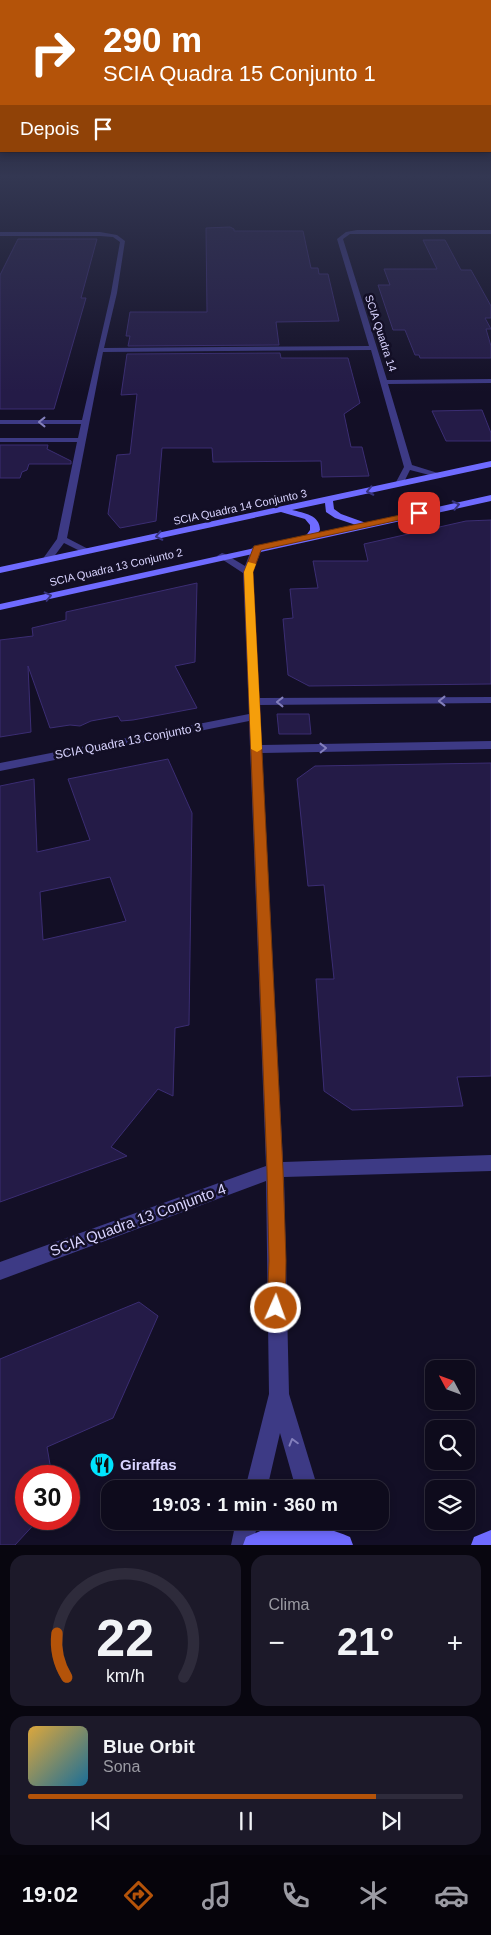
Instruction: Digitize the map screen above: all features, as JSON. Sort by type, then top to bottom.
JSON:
[{"type":"main road","name":"SCIA Quadra 14 Conjunto 3","points":[[0,570],[491,464]]},
{"type":"main road","name":"SCIA Quadra 13 Conjunto 2","points":[[0,607],[365,524],[491,498]]},
{"type":"main road","points":[[329,499],[329,510],[338,516],[365,524]]},
{"type":"main road","points":[[281,510],[308,517],[315,524],[315,530],[309,537]]},
{"type":"main road","points":[[254,1545],[265,1539],[313,1530]]},
{"type":"main road","points":[[320,1530],[342,1545]]},
{"type":"main road","points":[[482,1545],[491,1541]]},
{"type":"street","points":[[47,560],[62,538],[122,248]]},
{"type":"street","name":"SCIA Quadra 14","points":[[342,248],[374,348],[408,467]]},
{"type":"street","points":[[100,350],[374,348]]},
{"type":"street","points":[[384,382],[491,381]]},
{"type":"street","points":[[0,422],[85,422]]},
{"type":"street","points":[[0,440],[81,440]]},
{"type":"street","points":[[399,484],[408,467],[438,476]]},
{"type":"street","points":[[62,538],[86,551]]},
{"type":"street","points":[[257,548],[248,572],[275,1170],[279,1394],[258,1480]]},
{"type":"street","points":[[222,556],[248,572]]},
{"type":"street","name":"SCIA Quadra 13 Conjunto 3","points":[[0,767],[255,709],[491,700]]},
{"type":"street","points":[[257,749],[491,744]]},
{"type":"street","name":"SCIA Quadra 13 Conjunto 4","points":[[0,1271],[275,1170],[491,1163]]},
{"type":"street","points":[[279,1394],[303,1480]]},
{"type":"street","points":[[242,1545],[246,1530]]},
{"type":"building","points":[[13,248],[95,248],[81,298],[86,298],[54,409],[0,409],[0,275]]},
{"type":"building","points":[[206,248],[307,248],[311,268],[318,268],[319,274],[328,274],[339,321],[276,322],[279,345],[128,346],[130,336],[126,336],[130,312],[207,312]]},
{"type":"building","points":[[427,248],[449,248],[461,270],[471,270],[491,306],[491,318],[485,318],[491,329],[486,329],[491,346],[491,358],[420,358],[419,355],[415,355],[405,330],[393,330],[378,285],[390,285],[384,269],[437,269]]},
{"type":"building","points":[[280,353],[281,358],[348,358],[360,403],[344,414],[351,447],[362,447],[369,476],[322,477],[321,461],[213,462],[212,448],[162,448],[156,521],[120,528],[108,514],[117,455],[130,454],[137,394],[121,395],[127,354]]},
{"type":"building","points":[[482,410],[491,433],[491,441],[446,441],[432,411]]},
{"type":"building","points":[[0,445],[48,445],[47,449],[71,461],[71,464],[29,464],[27,470],[22,472],[20,478],[0,478]]},
{"type":"building","points":[[491,520],[491,684],[309,686],[288,675],[283,619],[293,618],[290,589],[318,588],[313,561],[368,561],[364,544],[466,521]]},
{"type":"building","points":[[197,583],[195,662],[175,666],[197,708],[133,720],[121,721],[118,716],[91,721],[80,726],[70,725],[50,728],[28,666],[31,732],[0,737],[0,640],[33,636],[32,628],[66,620],[66,612]]},
{"type":"building","points":[[277,714],[309,714],[311,734],[279,734]]},
{"type":"building","points":[[168,759],[192,813],[189,1025],[175,1028],[173,1096],[158,1089],[111,1147],[127,1156],[0,1202],[0,786],[34,779],[37,852],[90,840],[68,779]],"holes":[[[110,877],[126,921],[43,940],[40,892]]]},
{"type":"building","points":[[491,763],[491,1076],[457,1077],[463,1106],[352,1110],[324,1091],[316,979],[334,979],[324,885],[308,886],[297,779],[315,766]]},
{"type":"building","points":[[139,1302],[158,1316],[113,1418],[47,1447],[50,1465],[15,1465],[15,1530],[29,1530],[15,1545],[0,1545],[0,1359]]},
{"type":"slow traffic","points":[[251,564],[248,572],[257,749]]},
{"type":"place","name":"Giraffas","points":[[102,1465]]},
{"type":"route","points":[[276,1308],[278,1261],[275,1170],[248,572],[257,548],[419,513]]}]
